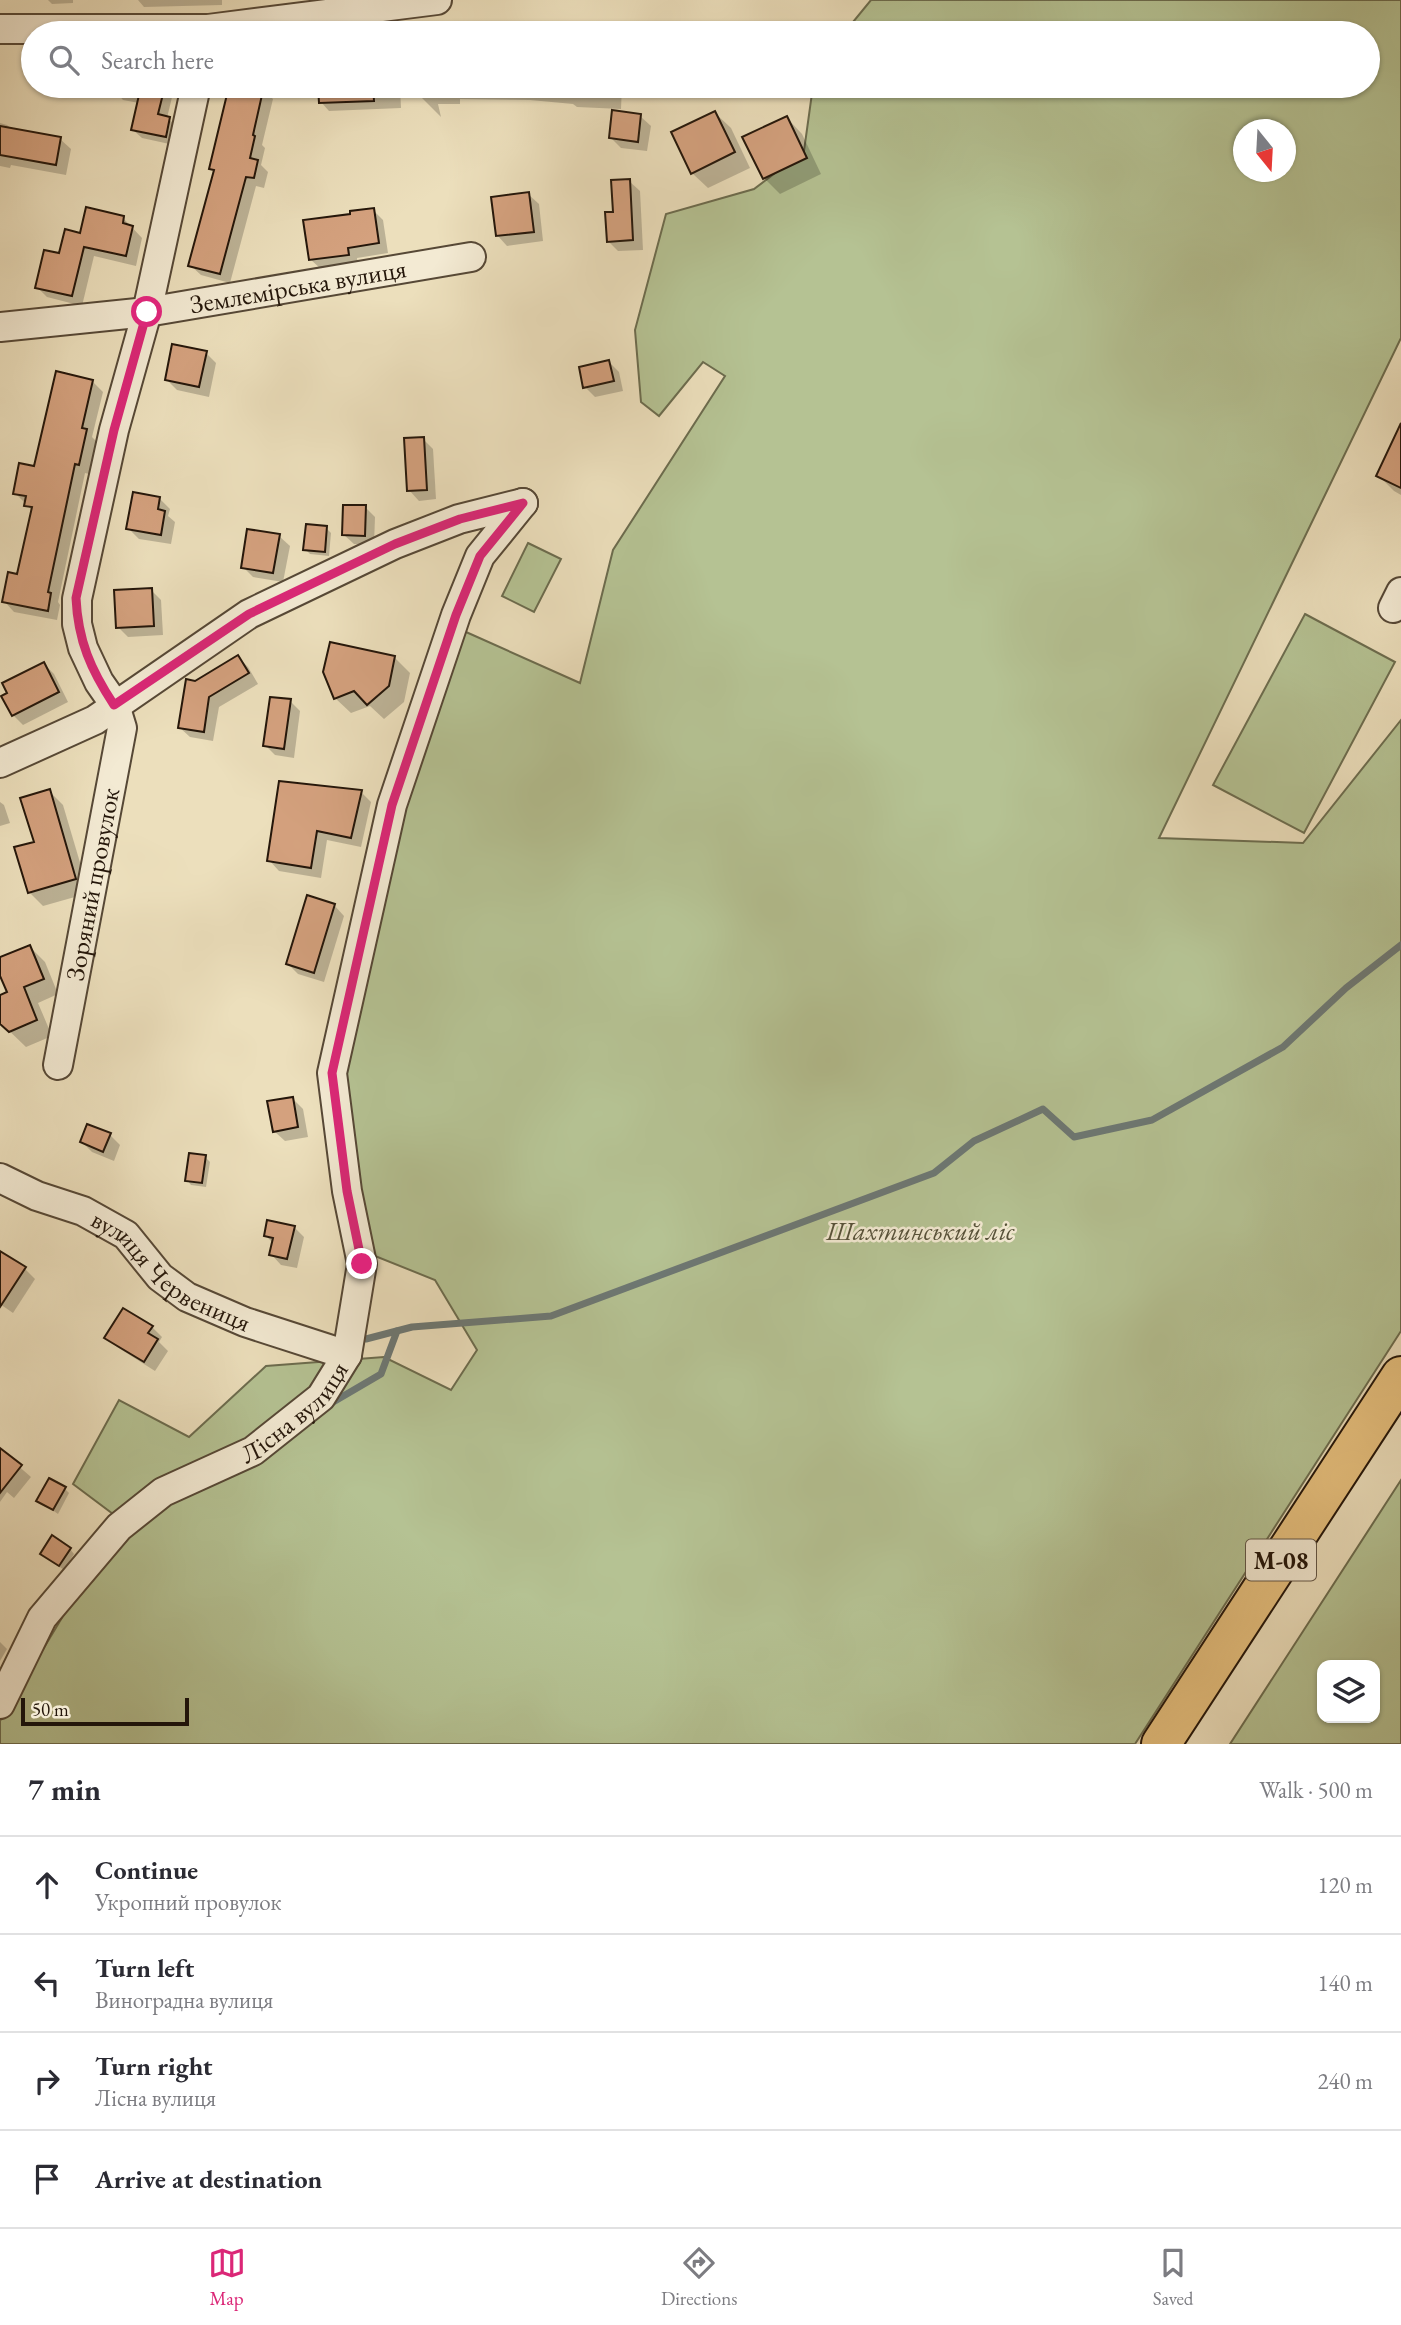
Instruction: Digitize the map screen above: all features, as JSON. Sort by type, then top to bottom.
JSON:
[{"type":"highway","name":"М-08","points":[[1161,1744],[1401,1376]]},
{"type":"street","points":[[282,21],[437,0]]},
{"type":"street","points":[[0,29],[21,29]]},
{"type":"street","points":[[0,763],[95,720],[114,705],[99,682],[83,648],[77,624],[76,598],[114,430],[147,312],[193,98]]},
{"type":"street","name":"Землемірська вулиця","points":[[0,327],[147,312],[471,257]]},
{"type":"street","name":"Лісна вулиця","points":[[0,1704],[42,1618],[119,1527],[163,1492],[253,1451],[321,1397],[347,1355],[362,1264],[347,1191],[332,1073],[396,792],[456,615],[480,556],[523,503],[460,519],[395,544],[249,614],[114,705]]},
{"type":"street","name":"Зоряний провулок","points":[[58,1065],[122,728],[114,705]]},
{"type":"street","name":"вулиця Червениця","points":[[0,1178],[37,1196],[83,1211],[126,1235],[160,1277],[187,1297],[244,1322],[347,1355]]},
{"type":"green space","name":"Шахтинський ліс","points":[[871,0],[1401,0],[1401,338],[1159,838],[1303,843],[1401,720],[1401,1331],[1135,1744],[0,1744],[0,1721],[75,1596],[133,1529],[73,1484],[119,1400],[189,1437],[266,1366],[384,1357],[451,1390],[477,1350],[435,1280],[365,1252],[336,1119],[344,998],[457,628],[580,683],[613,550],[725,376],[703,362],[659,416],[641,402],[635,330],[666,214],[754,189],[804,151],[811,98],[1380,98],[1380,21],[854,21]]},
{"type":"green space","points":[[528,543],[561,559],[534,612],[502,596]]},
{"type":"green space","points":[[1305,614],[1395,662],[1304,833],[1213,785]]},
{"type":"green space","points":[[1401,1480],[1401,1744],[1230,1744]]},
{"type":"building","points":[[138,98],[162,98],[158,114],[170,117],[166,137],[131,130]]},
{"type":"building","points":[[226,98],[261,98],[250,158],[258,160],[254,178],[246,177],[220,274],[188,266],[214,170],[209,169]]},
{"type":"building","points":[[319,98],[374,98],[374,101],[319,103]]},
{"type":"building","points":[[612,110],[641,114],[638,142],[609,138]]},
{"type":"building","points":[[715,111],[735,152],[691,174],[671,132]]},
{"type":"building","points":[[787,116],[807,158],[763,179],[742,137]]},
{"type":"building","points":[[0,126],[61,137],[56,165],[0,155]]},
{"type":"building","points":[[630,179],[633,240],[607,242],[605,212],[613,212],[611,180]]},
{"type":"building","points":[[529,192],[534,232],[496,236],[491,197]]},
{"type":"building","points":[[86,207],[124,216],[123,223],[133,226],[126,256],[84,247],[72,296],[35,288],[44,250],[59,253],[65,229],[80,233]]},
{"type":"building","points":[[374,208],[379,243],[348,248],[349,255],[309,260],[303,220]]},
{"type":"building","points":[[172,344],[207,351],[199,387],[165,380]]},
{"type":"building","points":[[609,360],[614,381],[583,388],[579,367]]},
{"type":"building","points":[[56,371],[93,380],[82,428],[87,429],[79,465],[75,464],[48,592],[51,593],[48,611],[2,602],[8,572],[17,574],[32,507],[24,506],[26,496],[13,494],[19,463],[34,466]]},
{"type":"building","points":[[1401,423],[1401,488],[1376,476]]},
{"type":"building","points":[[424,437],[427,490],[407,491],[404,438]]},
{"type":"building","points":[[133,492],[160,497],[158,509],[165,511],[161,535],[126,529]]},
{"type":"building","points":[[343,505],[366,505],[365,536],[342,535]]},
{"type":"building","points":[[306,524],[327,526],[325,552],[303,550]]},
{"type":"building","points":[[247,529],[280,534],[273,573],[241,568]]},
{"type":"building","points":[[152,588],[154,626],[116,628],[114,590]]},
{"type":"building","points":[[330,642],[395,656],[389,686],[367,705],[354,691],[334,699],[323,672]]},
{"type":"building","points":[[238,655],[249,673],[209,697],[204,732],[178,728],[186,679],[195,681]]},
{"type":"building","points":[[44,662],[59,692],[12,716],[1,696],[7,693],[2,683]]},
{"type":"building","points":[[270,697],[291,699],[284,749],[263,746]]},
{"type":"building","points":[[279,781],[362,790],[351,838],[317,831],[311,868],[267,861]]},
{"type":"building","points":[[50,789],[76,879],[28,893],[14,847],[34,842],[20,798]]},
{"type":"building","points":[[307,895],[335,904],[314,973],[286,964]]},
{"type":"building","points":[[30,945],[44,979],[24,987],[37,1020],[9,1032],[0,1024],[0,995],[7,992],[0,976],[0,957]]},
{"type":"building","points":[[293,1097],[298,1127],[273,1132],[267,1101]]},
{"type":"building","points":[[87,1124],[111,1133],[103,1152],[80,1142]]},
{"type":"building","points":[[189,1153],[206,1155],[202,1183],[185,1181]]},
{"type":"building","points":[[267,1220],[295,1226],[287,1259],[269,1255],[273,1238],[264,1236]]},
{"type":"building","points":[[0,1251],[26,1267],[0,1307]]},
{"type":"building","points":[[123,1308],[153,1326],[148,1333],[158,1339],[144,1362],[104,1338]]},
{"type":"building","points":[[0,1448],[22,1465],[0,1493]]},
{"type":"building","points":[[49,1478],[66,1487],[53,1510],[36,1501]]},
{"type":"building","points":[[52,1535],[71,1548],[59,1566],[40,1554]]},
{"type":"waterway","points":[[366,1339],[412,1327],[551,1316],[934,1173],[974,1141],[1043,1109],[1074,1137],[1152,1120],[1283,1047],[1346,988],[1401,945]]},
{"type":"waterway","points":[[328,1405],[381,1374],[397,1331]]},
{"type":"route","points":[[147,312],[114,430],[76,598],[77,624],[83,648],[99,682],[114,705],[249,614],[395,544],[460,519],[523,503],[480,556],[456,615],[392,805],[332,1073],[347,1191],[362,1264]]}]
